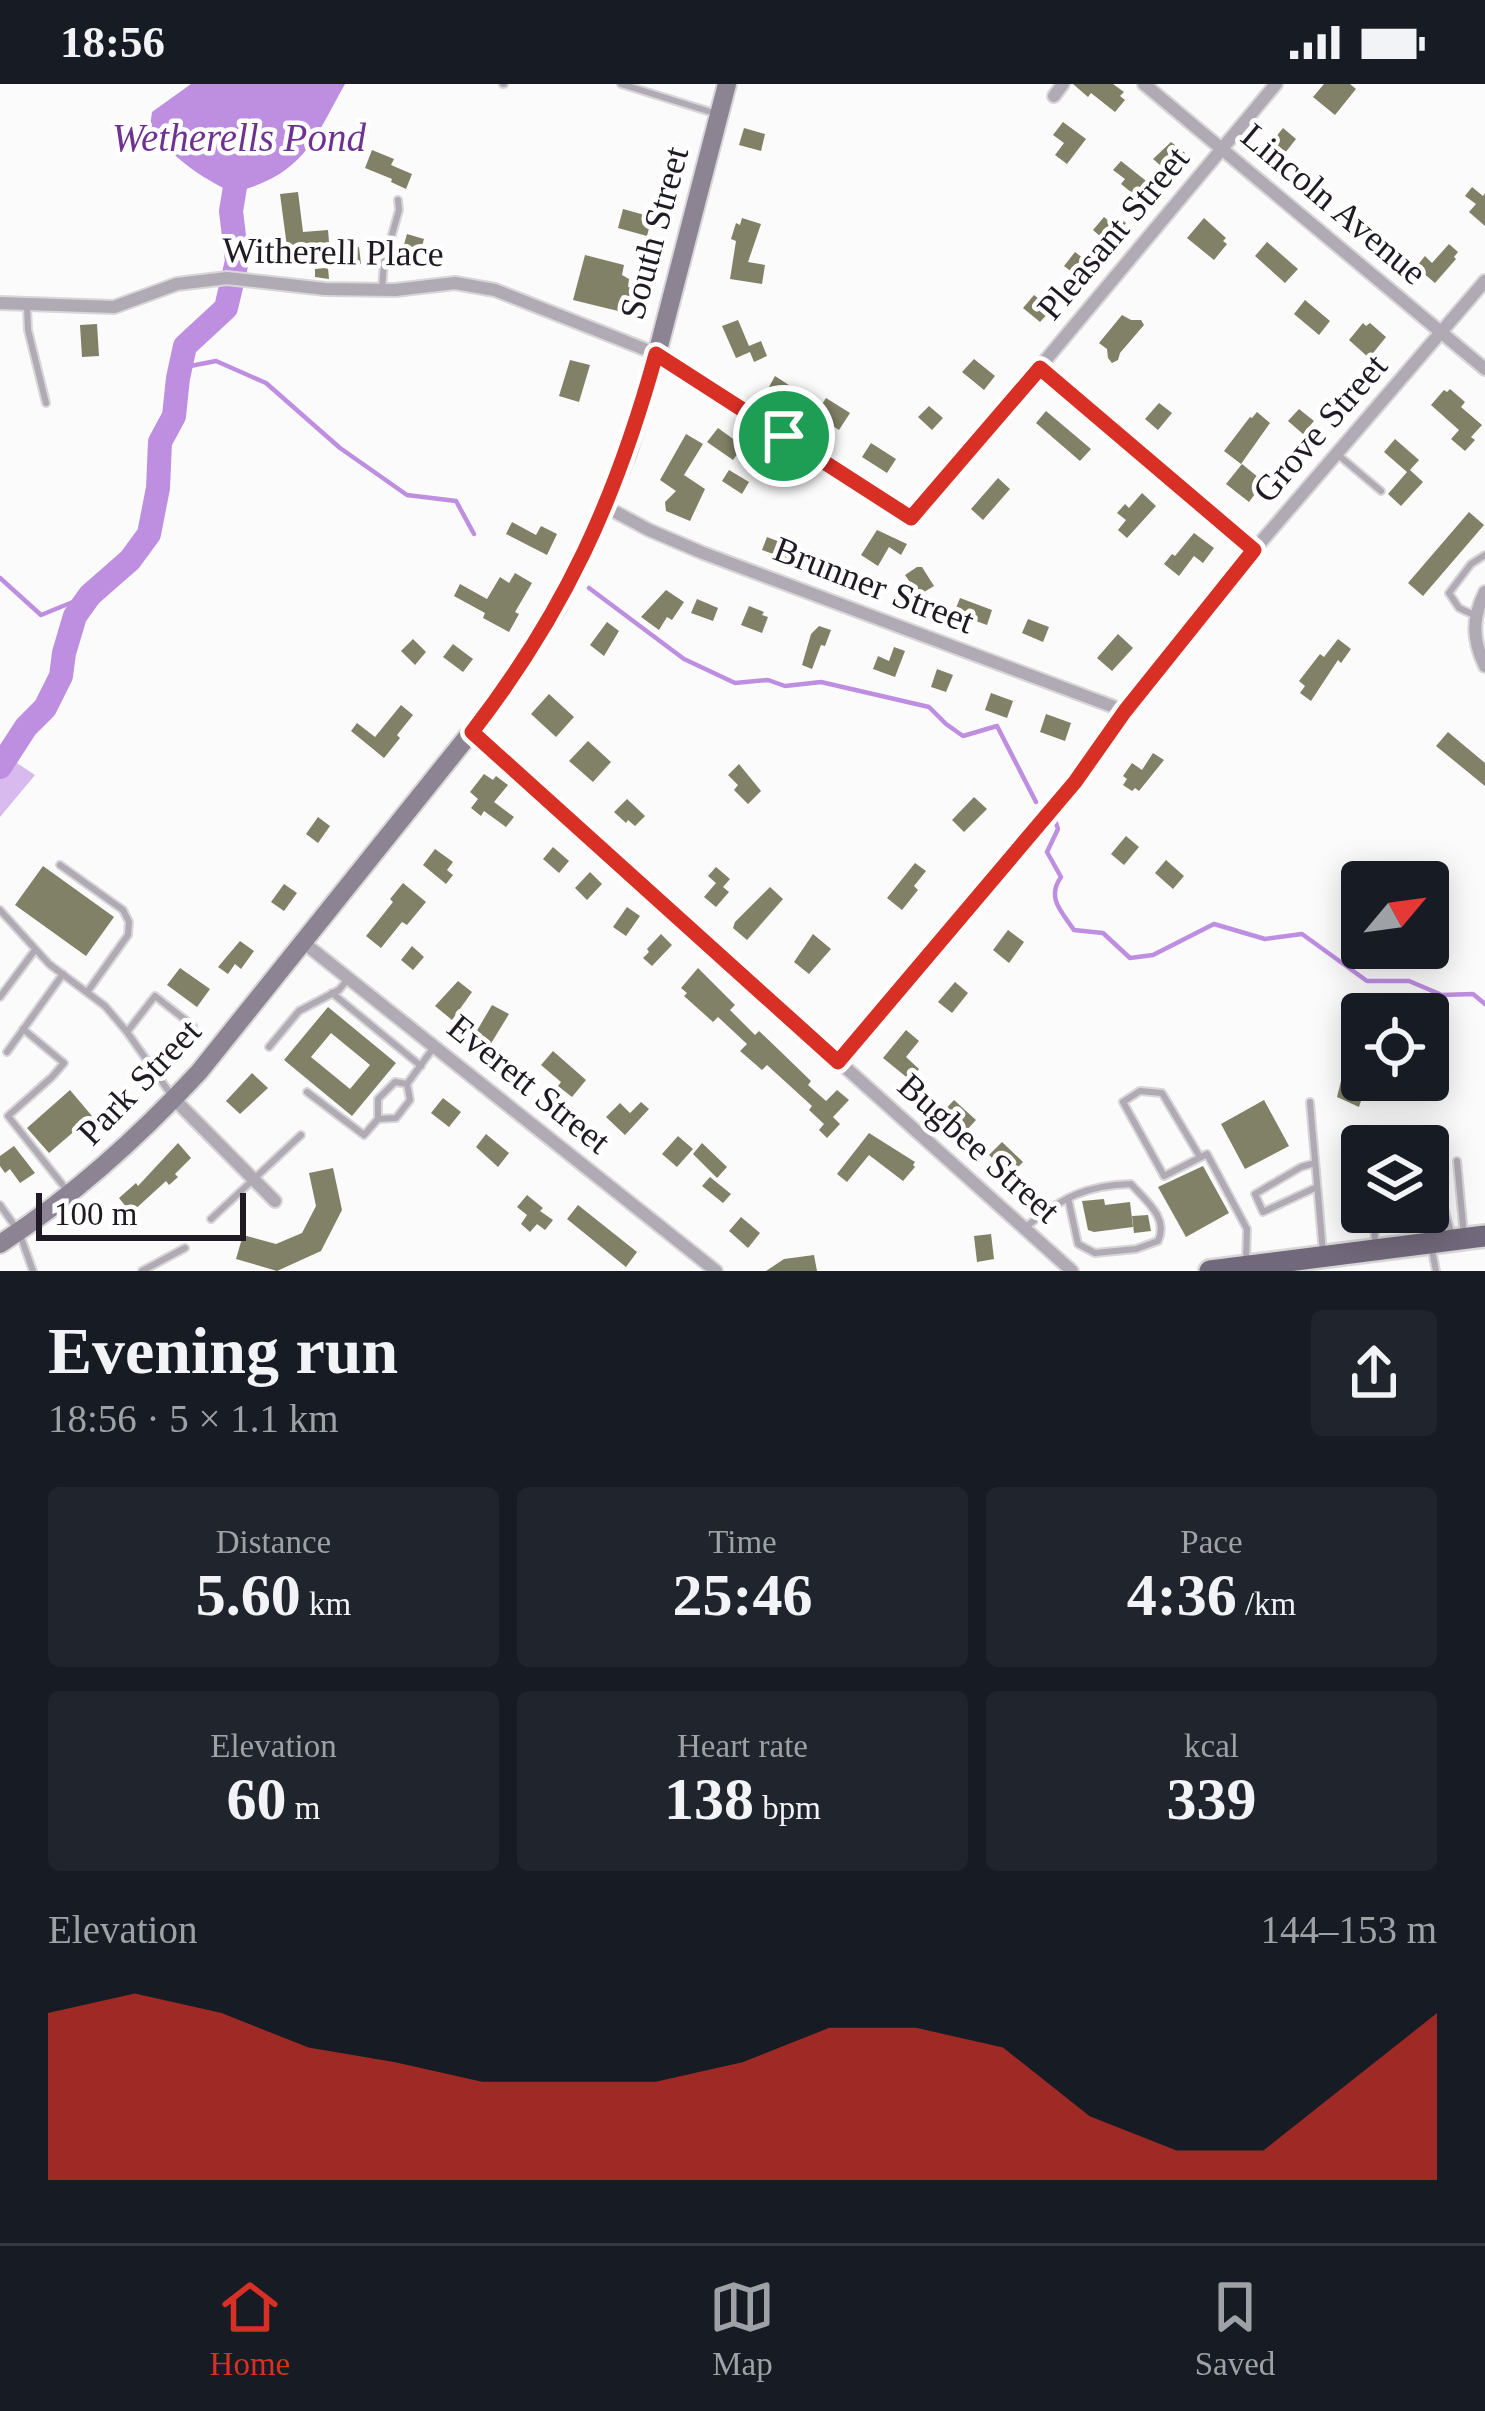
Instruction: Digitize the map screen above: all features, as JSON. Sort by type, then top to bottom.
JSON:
[{"type":"main road","name":"South Street","points":[[304,943],[472,732],[538,639],[575,571],[627,453],[727,84]]},
{"type":"main road","name":"Park Street","points":[[0,1244],[70,1195],[128,1146],[223,1044],[304,943]]},
{"type":"main road","points":[[1210,1271],[1328,1261],[1458,1239]]},
{"type":"street","name":"Lincoln Avenue","points":[[1144,84],[1485,368]]},
{"type":"street","name":"Pleasant Street","points":[[656,354],[911,518],[1276,84]]},
{"type":"street","name":"Witherell Place","points":[[0,303],[114,307],[176,284],[232,279],[326,289],[476,286],[656,354]]},
{"type":"street","name":"Grove Street","points":[[838,1062],[1075,782],[1125,711],[1254,550],[1485,281]]},
{"type":"street","points":[[1040,368],[1254,550]]},
{"type":"street","name":"Brunner Street","points":[[606,507],[703,553],[1125,711]]},
{"type":"street","points":[[1484,660],[1473,632],[1485,592]]},
{"type":"street","name":"Bugbee Street","points":[[472,732],[1072,1271]]},
{"type":"street","name":"Everett Street","points":[[304,943],[716,1271]]},
{"type":"street","points":[[174,1099],[274,1201]]},
{"type":"lane","points":[[620,84],[719,115]]},
{"type":"lane","points":[[382,290],[398,200]]},
{"type":"lane","points":[[27,303],[28,330],[46,403]]},
{"type":"lane","points":[[1337,454],[1381,491]]},
{"type":"lane","points":[[1476,616],[1459,608],[1449,593],[1485,554]]},
{"type":"lane","points":[[60,865],[123,910],[129,922],[128,935],[88,991]]},
{"type":"lane","points":[[0,910],[34,950],[105,1006],[174,1099]]},
{"type":"lane","points":[[0,997],[34,950]]},
{"type":"lane","points":[[7,1052],[63,974]]},
{"type":"lane","points":[[269,1047],[299,1011],[348,978]]},
{"type":"lane","points":[[332,993],[421,1066]]},
{"type":"lane","points":[[127,1032],[155,996],[193,1026]]},
{"type":"lane","points":[[23,1030],[64,1063],[8,1116],[70,1195]]},
{"type":"lane","points":[[378,1119],[396,1118],[410,1100],[407,1084],[434,1046]]},
{"type":"lane","points":[[307,1092],[364,1135],[378,1119],[378,1099],[395,1082],[407,1084]]},
{"type":"lane","points":[[1200,1157],[1162,1093],[1140,1091],[1124,1102],[1164,1176],[1207,1154],[1247,1229],[1246,1266]]},
{"type":"lane","points":[[1310,1102],[1328,1261]]},
{"type":"lane","points":[[211,1219],[302,1135]]},
{"type":"lane","points":[[1436,1271],[1458,1239],[1457,1162]]},
{"type":"lane","points":[[1316,1163],[1255,1194],[1263,1212],[1317,1187]]},
{"type":"lane","points":[[1024,1228],[1059,1201],[1104,1185],[1131,1184],[1157,1213],[1162,1232],[1158,1241],[1136,1249],[1095,1253],[1078,1244],[1068,1198]]},
{"type":"lane","points":[[0,1205],[19,1232],[33,1271]]},
{"type":"lane","points":[[1375,1233],[1376,1250]]},
{"type":"lane","points":[[142,1271],[185,1248]]},
{"type":"shaded area","points":[[0,752],[35,775],[0,817]]},
{"type":"water","name":"Wetherells Pond","points":[[191,84],[345,84],[314,139],[291,166],[233,193],[187,165],[150,127],[152,112]]},
{"type":"building","points":[[1073,84],[1113,84],[1124,92],[1120,96],[1125,100],[1115,112]]},
{"type":"building","points":[[1324,84],[1350,84],[1356,89],[1335,115],[1313,97]]},
{"type":"building","points":[[1063,122],[1086,139],[1067,164],[1055,155],[1064,143],[1053,135]]},
{"type":"building","points":[[744,128],[765,134],[761,151],[739,145]]},
{"type":"building","points":[[1283,128],[1296,139],[1281,158],[1267,148]]},
{"type":"building","points":[[1171,142],[1185,153],[1168,172],[1153,159]]},
{"type":"building","points":[[372,150],[394,159],[391,165],[412,174],[406,189],[365,168]]},
{"type":"building","points":[[1121,161],[1155,188],[1146,200],[1121,184],[1125,179],[1113,170]]},
{"type":"building","points":[[1472,187],[1485,193],[1485,226],[1469,212],[1476,204],[1465,196]]},
{"type":"building","points":[[298,192],[303,232],[328,230],[329,242],[287,247],[280,194]]},
{"type":"building","points":[[623,209],[652,217],[647,236],[618,228]]},
{"type":"building","points":[[1117,216],[1126,223],[1109,244],[1093,230],[1104,217],[1111,223]]},
{"type":"building","points":[[742,218],[761,224],[748,262],[765,265],[762,284],[730,279],[736,241],[731,239]]},
{"type":"building","points":[[1204,218],[1226,238],[1227,244],[1214,260],[1187,238]]},
{"type":"building","points":[[407,234],[424,239],[418,260],[401,255]]},
{"type":"building","points":[[1267,242],[1298,269],[1285,283],[1255,256]]},
{"type":"building","points":[[1449,244],[1458,252],[1456,259],[1435,283],[1416,267],[1425,256],[1432,263]]},
{"type":"building","points":[[359,247],[361,264],[328,268],[329,279],[315,277],[315,269],[325,268],[323,250]]},
{"type":"building","points":[[1075,252],[1092,265],[1081,279],[1064,266]]},
{"type":"building","points":[[585,255],[624,265],[622,275],[639,298],[621,301],[618,311],[573,300]]},
{"type":"building","points":[[1034,295],[1052,309],[1040,322],[1023,308]]},
{"type":"building","points":[[1305,300],[1330,321],[1319,335],[1294,314]]},
{"type":"building","points":[[1122,315],[1144,325],[1112,363],[1099,343]]},
{"type":"building","points":[[738,320],[749,346],[761,341],[767,356],[754,362],[750,352],[736,358],[722,326]]},
{"type":"building","points":[[1363,323],[1370,323],[1386,337],[1369,358],[1349,340]]},
{"type":"building","points":[[97,324],[99,356],[82,357],[80,325]]},
{"type":"building","points":[[974,359],[995,376],[984,390],[962,372]]},
{"type":"building","points":[[570,360],[590,365],[579,402],[559,396]]},
{"type":"building","points":[[775,376],[798,391],[789,407],[771,395],[774,390],[769,387]]},
{"type":"building","points":[[1450,389],[1465,402],[1461,407],[1482,425],[1465,451],[1451,439],[1459,430],[1431,405]]},
{"type":"building","points":[[826,398],[850,413],[839,430],[815,415]]},
{"type":"building","points":[[1159,403],[1172,413],[1158,430],[1145,419]]},
{"type":"building","points":[[929,406],[943,418],[932,430],[918,417]]},
{"type":"building","points":[[1299,409],[1314,421],[1303,434],[1288,421]]},
{"type":"building","points":[[1046,411],[1091,449],[1080,461],[1036,423]]},
{"type":"building","points":[[1257,412],[1270,423],[1241,464],[1224,451]]},
{"type":"building","points":[[718,428],[743,446],[733,460],[707,442]]},
{"type":"building","points":[[686,434],[703,444],[684,475],[705,489],[690,521],[666,511],[665,502],[676,491],[660,480]]},
{"type":"building","points":[[1395,439],[1419,460],[1410,470],[1423,482],[1401,506],[1388,494],[1407,472],[1384,452]]},
{"type":"building","points":[[871,443],[896,459],[887,473],[862,457]]},
{"type":"building","points":[[1242,464],[1264,482],[1249,502],[1226,484]]},
{"type":"building","points":[[729,470],[749,482],[742,494],[722,481]]},
{"type":"building","points":[[998,478],[1010,489],[983,520],[971,509]]},
{"type":"building","points":[[1142,493],[1156,506],[1127,538],[1118,530],[1126,520],[1117,513]]},
{"type":"building","points":[[1469,512],[1484,525],[1423,596],[1408,583]]},
{"type":"building","points":[[512,522],[536,535],[541,526],[557,534],[547,555],[506,534]]},
{"type":"building","points":[[877,530],[907,544],[901,555],[889,547],[878,566],[861,555]]},
{"type":"building","points":[[1194,533],[1214,548],[1203,563],[1194,556],[1179,576],[1164,564]]},
{"type":"building","points":[[767,537],[806,552],[801,564],[762,550]]},
{"type":"building","points":[[922,567],[934,586],[919,595],[905,575]]},
{"type":"building","points":[[515,573],[532,583],[509,632],[454,596],[460,584],[487,599],[500,577],[509,583]]},
{"type":"building","points":[[666,590],[684,602],[659,630],[641,617]]},
{"type":"building","points":[[960,598],[992,610],[987,625],[954,613]]},
{"type":"building","points":[[697,599],[718,608],[713,621],[691,613]]},
{"type":"building","points":[[749,606],[768,617],[762,633],[741,625]]},
{"type":"building","points":[[1028,619],[1049,627],[1043,642],[1022,633]]},
{"type":"building","points":[[607,622],[619,631],[604,656],[590,645]]},
{"type":"building","points":[[819,626],[831,630],[812,669],[802,665],[811,634]]},
{"type":"building","points":[[1118,634],[1133,648],[1112,671],[1097,658]]},
{"type":"building","points":[[413,639],[426,652],[415,665],[401,651]]},
{"type":"building","points":[[1338,639],[1351,649],[1311,701],[1300,693],[1305,686],[1299,681]]},
{"type":"building","points":[[453,644],[473,659],[463,672],[443,657]]},
{"type":"building","points":[[894,647],[905,651],[895,677],[873,669],[878,656],[889,661]]},
{"type":"building","points":[[937,669],[953,675],[946,692],[931,687]]},
{"type":"building","points":[[991,693],[1013,701],[1007,718],[985,710]]},
{"type":"building","points":[[549,694],[574,717],[556,737],[531,714]]},
{"type":"building","points":[[401,705],[413,715],[384,758],[351,731],[357,723],[375,737]]},
{"type":"building","points":[[1046,714],[1071,723],[1065,741],[1040,732]]},
{"type":"building","points":[[1448,732],[1485,763],[1485,786],[1436,746]]},
{"type":"building","points":[[588,741],[611,762],[593,782],[569,761]]},
{"type":"building","points":[[1153,753],[1164,760],[1139,791],[1123,785],[1132,763],[1142,770]]},
{"type":"building","points":[[739,764],[761,791],[748,804],[728,775]]},
{"type":"building","points":[[484,774],[508,785],[494,802],[514,817],[506,827],[471,808],[478,799],[470,792]]},
{"type":"building","points":[[974,797],[987,809],[964,832],[952,820]]},
{"type":"building","points":[[627,799],[645,816],[635,826],[614,812]]},
{"type":"building","points":[[318,817],[330,826],[318,843],[306,834]]},
{"type":"building","points":[[1126,836],[1139,847],[1124,865],[1111,854]]},
{"type":"building","points":[[553,847],[569,861],[559,873],[543,859]]},
{"type":"building","points":[[435,849],[453,862],[447,870],[453,875],[446,884],[423,865]]},
{"type":"building","points":[[1166,860],[1184,876],[1173,889],[1155,873]]},
{"type":"building","points":[[915,863],[926,871],[902,910],[887,898]]},
{"type":"building","points":[[43,866],[114,917],[86,956],[15,905]]},
{"type":"building","points":[[716,867],[730,879],[723,887],[729,892],[716,907],[704,897],[716,883],[708,876]]},
{"type":"building","points":[[590,872],[602,884],[587,900],[575,888]]},
{"type":"building","points":[[403,883],[426,902],[381,948],[366,936]]},
{"type":"building","points":[[284,884],[297,893],[284,911],[271,902]]},
{"type":"building","points":[[770,887],[783,899],[747,940],[733,928],[735,922]]},
{"type":"building","points":[[627,907],[640,916],[626,936],[613,927]]},
{"type":"building","points":[[1008,930],[1024,942],[1009,963],[993,950]]},
{"type":"building","points":[[661,934],[672,945],[652,966],[643,958]]},
{"type":"building","points":[[813,934],[831,949],[809,974],[794,962]]},
{"type":"building","points":[[240,941],[254,951],[241,969],[235,964],[228,974],[218,967]]},
{"type":"building","points":[[412,946],[424,957],[413,970],[401,960]]},
{"type":"building","points":[[180,968],[210,989],[197,1007],[167,985]]},
{"type":"building","points":[[698,968],[735,1005],[730,1010],[755,1035],[759,1031],[826,1101],[837,1090],[849,1100],[833,1117],[840,1124],[827,1138],[819,1130],[824,1124],[809,1110],[812,1106],[767,1065],[762,1070],[740,1051],[747,1044],[718,1017],[713,1022],[684,996],[687,993],[681,988]]},
{"type":"building","points":[[458,981],[472,992],[452,1020],[435,1006]]},
{"type":"building","points":[[955,982],[968,993],[952,1013],[938,1002]]},
{"type":"building","points":[[492,1005],[509,1014],[487,1050],[472,1039]]},
{"type":"building","points":[[328,1007],[396,1063],[352,1116],[284,1060]],"holes":[[[331,1033],[370,1065],[350,1089],[311,1057]]]},
{"type":"building","points":[[906,1030],[919,1041],[906,1057],[919,1069],[910,1080],[883,1058]]},
{"type":"building","points":[[553,1051],[586,1080],[572,1097],[541,1065]]},
{"type":"building","points":[[252,1073],[268,1088],[240,1114],[226,1101]]},
{"type":"building","points":[[70,1090],[92,1116],[49,1153],[27,1128]]},
{"type":"building","points":[[443,1098],[461,1112],[449,1127],[431,1113]]},
{"type":"building","points":[[954,1100],[976,1120],[964,1133],[942,1113]]},
{"type":"building","points":[[1264,1100],[1289,1146],[1245,1169],[1221,1124]]},
{"type":"building","points":[[641,1102],[649,1109],[625,1135],[606,1117],[620,1103],[630,1113]]},
{"type":"building","points":[[869,1133],[915,1162],[903,1181],[869,1155],[847,1182],[837,1174]]},
{"type":"building","points":[[486,1134],[509,1153],[498,1167],[476,1147]]},
{"type":"building","points":[[678,1136],[693,1149],[677,1167],[662,1154]]},
{"type":"building","points":[[1002,1142],[1023,1162],[1010,1175],[989,1155]]},
{"type":"building","points":[[178,1143],[191,1158],[175,1174],[178,1177],[169,1185],[166,1181],[131,1213],[119,1198],[136,1183],[138,1186]]},
{"type":"building","points":[[702,1143],[727,1167],[717,1178],[693,1154]]},
{"type":"building","points":[[14,1146],[35,1173],[20,1183],[10,1169],[5,1173],[0,1166],[0,1156]]},
{"type":"building","points":[[1203,1166],[1229,1213],[1186,1237],[1158,1187]]},
{"type":"building","points":[[333,1168],[342,1210],[321,1251],[277,1271],[236,1259],[243,1235],[276,1244],[302,1233],[316,1206],[309,1173]]},
{"type":"building","points":[[710,1177],[731,1194],[723,1203],[702,1186]]},
{"type":"building","points":[[527,1195],[553,1220],[545,1230],[537,1224],[530,1232],[521,1224],[527,1215],[517,1207]]},
{"type":"building","points":[[1104,1199],[1105,1205],[1130,1202],[1133,1227],[1088,1230],[1082,1201]]},
{"type":"building","points":[[578,1205],[637,1252],[626,1267],[567,1219]]},
{"type":"building","points":[[1148,1215],[1151,1231],[1134,1233],[1132,1216]]},
{"type":"building","points":[[741,1217],[760,1233],[748,1248],[729,1231]]},
{"type":"building","points":[[991,1234],[994,1259],[977,1262],[974,1236]]},
{"type":"building","points":[[814,1255],[817,1271],[766,1271],[784,1259]]},
{"type":"waterway","points":[[0,767],[45,708],[61,676],[75,616],[149,534],[160,442],[174,416],[185,346],[226,308],[237,261],[231,211],[239,163]]},
{"type":"waterway","points":[[180,368],[216,361],[266,383],[340,448],[407,495],[456,501],[474,534]]},
{"type":"waterway","points":[[0,578],[41,615],[90,595]]},
{"type":"waterway","points":[[589,588],[684,659],[735,683],[821,682],[929,707],[963,736],[997,726],[1036,802]]},
{"type":"waterway","points":[[1055,820],[1058,829],[1047,852],[1061,877],[1055,892],[1061,911],[1074,930],[1103,933],[1130,958],[1153,955],[1214,924],[1265,939],[1302,934],[1367,981],[1409,981],[1442,995],[1473,994],[1485,1004]]},
{"type":"route","points":[[656,354],[784,436],[911,518],[1040,368],[1254,550],[1125,711],[1075,782],[838,1062],[472,732],[538,639],[590,541],[627,453],[656,354]]}]
